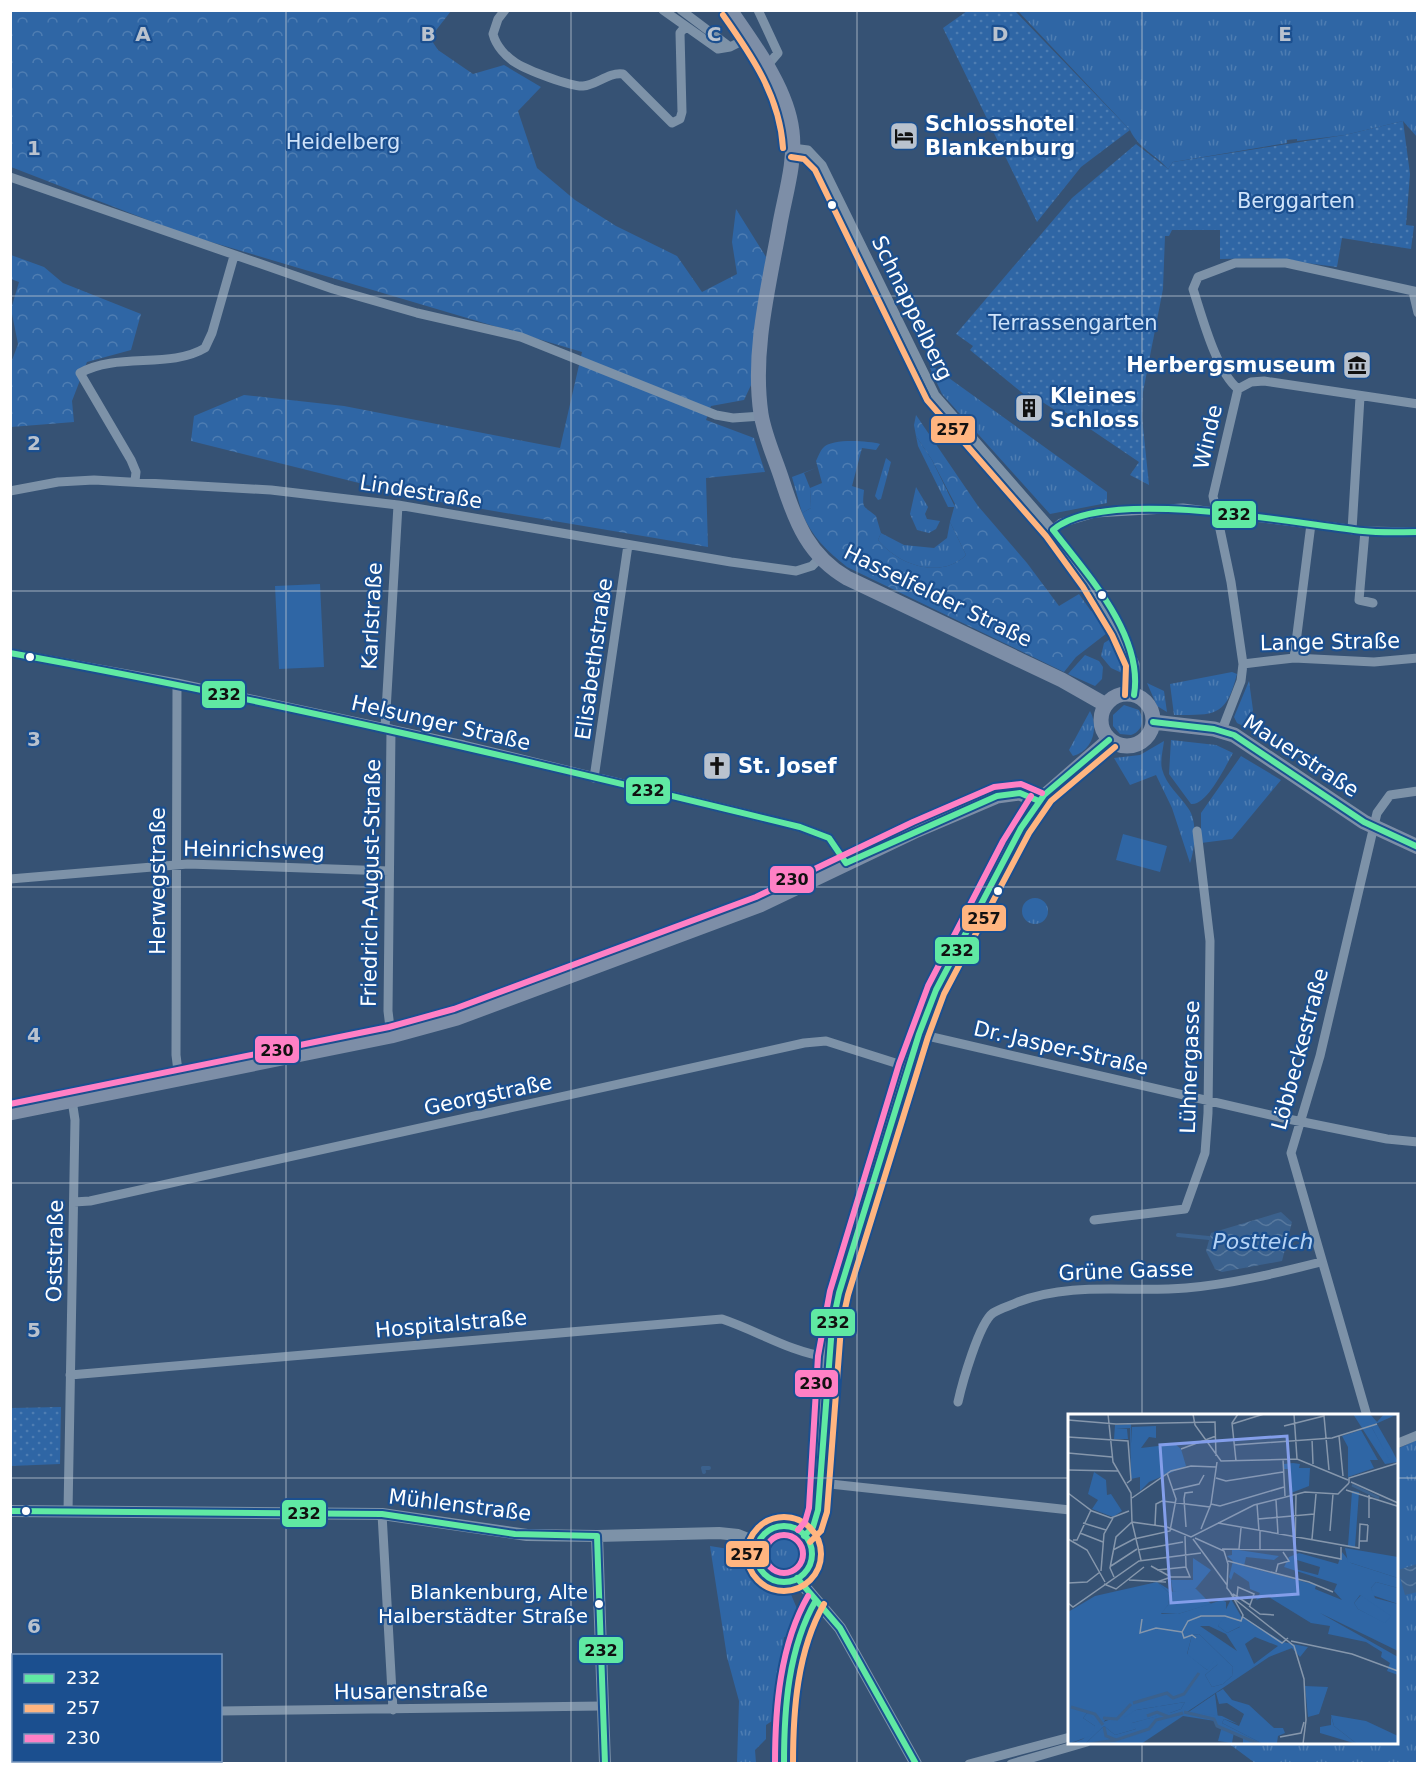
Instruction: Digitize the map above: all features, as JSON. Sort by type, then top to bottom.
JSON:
[{"type":"main road","name":"Hasselfelder Straße","points":[[730,10],[766,68],[788,110],[792,148],[760,352],[758,382],[762,416],[794,516],[809,546],[839,574],[867,589],[1062,680],[1106,705]]},
{"type":"main road","points":[[1118,695],[1134,695],[1148,704],[1154,722],[1150,734],[1137,745],[1120,746],[1109,740],[1100,721],[1106,705],[1118,695]]},
{"type":"main road","name":"Mauerstraße","points":[[1154,722],[1222,730],[1251,743],[1374,829],[1418,847]]},
{"type":"main road","points":[[10,1113],[391,1036],[466,1015],[760,905],[846,863],[997,796],[1020,793],[1039,801],[1109,740]]},
{"type":"street","points":[[505,10],[498,19],[493,34],[500,49],[516,64],[573,85],[589,85],[617,73],[623,74],[665,120],[672,123],[680,119],[682,111],[680,33],[685,27]]},
{"type":"street","points":[[663,10],[718,49],[730,47],[748,38]]},
{"type":"street","points":[[681,10],[730,47]]},
{"type":"street","points":[[758,10],[778,53],[766,68]]},
{"type":"street","name":"Schnappelberg","points":[[792,148],[808,150],[822,165],[935,395],[1053,530],[1090,582],[1127,643],[1136,671],[1134,695]]},
{"type":"street","points":[[10,177],[234,256],[417,313],[520,337],[717,415],[733,418],[762,416]]},
{"type":"street","points":[[135,482],[136,472],[130,460],[80,373],[99,365],[187,355],[205,348],[212,333],[234,256]]},
{"type":"street","name":"Winde","points":[[1243,664],[1231,582],[1213,496],[1238,388],[1228,378],[1192,289],[1198,277],[1235,263],[1286,262],[1415,292]]},
{"type":"street","points":[[1415,292],[1418,313]]},
{"type":"street","points":[[1238,388],[1251,382],[1264,381],[1418,404]]},
{"type":"street","points":[[1352,530],[1360,397]]},
{"type":"street","name":"Lindestraße","points":[[10,490],[58,482],[135,482],[272,490],[398,505],[628,545],[796,571],[812,566],[820,558]]},
{"type":"street","name":"Karlstraße","points":[[388,729],[398,505]]},
{"type":"street","points":[[1053,530],[1061,522],[1095,513],[1183,508],[1215,510],[1352,530],[1418,532]]},
{"type":"street","points":[[1294,657],[1311,524]]},
{"type":"street","points":[[1365,531],[1359,600],[1372,603]]},
{"type":"street","name":"Elisabethstraße","points":[[594,778],[628,545]]},
{"type":"street","name":"Helsunger Straße","points":[[10,653],[177,683],[388,729],[815,831],[836,845],[846,863]]},
{"type":"street","name":"Lange Straße","points":[[1243,664],[1294,657],[1374,662],[1418,658]]},
{"type":"street","points":[[1222,730],[1241,681],[1243,664]]},
{"type":"street","name":"Herwegstraße","points":[[177,683],[176,1055],[179,1079]]},
{"type":"street","name":"Friedrich-August-Straße","points":[[388,729],[388,1011],[391,1036]]},
{"type":"street","name":"Löbbeckestraße","points":[[1366,1414],[1291,1154],[1318,1066],[1377,813],[1384,800],[1399,792],[1418,791]]},
{"type":"street","points":[[804,1536],[816,1518],[821,1483],[827,1357],[839,1293],[908,1066],[936,990],[1011,845],[1039,801]]},
{"type":"street","name":"Lühnergasse","points":[[1094,1220],[1185,1209],[1205,1153],[1210,940],[1197,831]]},
{"type":"street","name":"Heinrichsweg","points":[[10,879],[176,866],[389,871]]},
{"type":"street","name":"Dr.-Jasper-Straße","points":[[919,1034],[1208,1101],[1388,1139],[1418,1142]]},
{"type":"street","name":"Georgstraße","points":[[74,1202],[102,1198],[804,1043],[826,1041],[908,1066]]},
{"type":"street","name":"Oststraße","points":[[68,1512],[75,1120],[72,1100]]},
{"type":"street","name":"Grüne Gasse","points":[[958,1402],[978,1338],[988,1318],[993,1313],[1024,1300],[1074,1288],[1182,1288],[1227,1284],[1321,1262]]},
{"type":"street","name":"Hospitalstraße","points":[[70,1375],[723,1319],[755,1330],[796,1350],[827,1357]]},
{"type":"street","points":[[1398,1443],[1418,1435]]},
{"type":"street","points":[[821,1483],[1068,1510]]},
{"type":"street","name":"Mühlenstraße","points":[[10,1511],[382,1514],[515,1534],[597,1536],[719,1533],[738,1535],[758,1543]]},
{"type":"street","points":[[382,1514],[393,1710]]},
{"type":"street","points":[[780,1527],[793,1528],[804,1536],[810,1547],[811,1559],[806,1571],[797,1578],[779,1582],[763,1573],[756,1556],[758,1543],[767,1532],[780,1527]]},
{"type":"street","points":[[597,1536],[604,1764]]},
{"type":"street","points":[[797,1578],[840,1628],[916,1764]]},
{"type":"street","points":[[784,1764],[783,1731],[802,1624],[816,1600]]},
{"type":"street","name":"Husarenstraße","points":[[222,1711],[602,1706]]},
{"type":"street","points":[[969,1764],[1068,1738]]},
{"type":"street","points":[[1011,1764],[1083,1744]]},
{"type":"green space","name":"Heidelberg","points":[[11,11],[451,11],[430,38],[438,50],[473,74],[504,65],[541,87],[518,111],[537,168],[575,200],[616,226],[677,256],[702,292],[737,274],[732,242],[736,209],[766,257],[752,366],[752,383],[744,400],[711,406],[706,420],[754,438],[765,472],[706,478],[708,547],[423,499],[191,441],[194,416],[244,395],[344,406],[560,448],[582,352],[184,234],[11,167]]},
{"type":"green space","points":[[967,11],[1015,11],[1130,130],[1081,167],[1037,222],[943,28]]},
{"type":"green space","points":[[1018,11],[1417,11],[1417,137],[1403,121],[1345,135],[1297,141],[1297,139],[1287,140],[1287,143],[1173,162],[1168,169],[1138,142],[1130,130]]},
{"type":"green space","points":[[1403,121],[1410,174],[1406,225],[1414,226],[1411,249],[1342,238],[1337,267],[1269,258],[1220,259],[1220,230],[1172,230],[1169,236],[1165,236],[1163,289],[1143,392],[1142,417],[1149,485],[1130,475],[1139,462],[1065,412],[1063,415],[1028,393],[1026,396],[970,350],[973,346],[956,334],[1072,198],[1136,144],[1168,169],[1173,162],[1345,135]]},
{"type":"green space","points":[[11,255],[44,267],[63,283],[141,314],[131,350],[87,362],[72,401],[74,422],[11,427],[11,363],[18,344],[11,309],[19,282],[11,279]]},
{"type":"green space","points":[[930,368],[935,368],[1107,492],[1107,503],[1050,514],[942,394]]},
{"type":"green space","points":[[916,415],[978,506],[1027,563],[1059,606],[1079,594],[1091,611],[1097,611],[1107,633],[1076,657],[1064,672],[847,567],[810,529],[802,513],[811,508],[810,488],[822,483],[816,461],[822,449],[842,442],[859,441],[880,444],[876,450],[862,448],[852,486],[864,490],[864,506],[876,516],[881,533],[878,540],[897,556],[920,566],[945,567],[956,563],[966,555],[950,522],[955,504],[932,460],[916,436],[914,425]]},
{"type":"green space","points":[[916,436],[932,460],[955,507],[948,507],[918,446]]},
{"type":"green space","points":[[886,458],[891,462],[881,499],[878,500],[875,496]]},
{"type":"green space","points":[[816,468],[804,473],[810,488],[811,508],[802,513],[792,477]]},
{"type":"green space","points":[[916,487],[928,507],[925,514],[927,519],[940,521],[936,529],[929,533],[917,530],[910,514]]},
{"type":"green space","points":[[950,522],[966,555],[956,563],[945,567],[932,568],[908,562],[886,549],[878,540],[881,533],[904,545],[934,548],[947,538]]},
{"type":"green space","points":[[320,584],[324,667],[279,669],[275,586]]},
{"type":"green space","points":[[1112,638],[1124,659],[1124,674],[1111,668],[1101,656],[1104,643]]},
{"type":"green space","points":[[1085,655],[1099,661],[1103,667],[1102,679],[1095,686],[1068,674]]},
{"type":"green space","points":[[1232,672],[1237,674],[1233,688],[1228,699],[1217,711],[1200,715],[1174,715],[1170,684]]},
{"type":"green space","points":[[1249,681],[1253,710],[1247,728],[1237,723],[1234,717]]},
{"type":"green space","points":[[1147,683],[1164,691],[1167,712],[1157,706]]},
{"type":"green space","points":[[1124,705],[1139,710],[1142,718],[1140,728],[1131,735],[1120,734],[1113,726],[1113,715]]},
{"type":"green space","points":[[1090,711],[1094,731],[1090,744],[1073,756],[1069,750]]},
{"type":"green space","points":[[1171,740],[1216,745],[1233,753],[1215,784],[1197,803],[1191,804],[1169,774]]},
{"type":"green space","points":[[1164,741],[1161,763],[1164,775],[1188,808],[1193,820],[1194,843],[1190,863],[1172,808],[1156,775],[1130,785],[1114,758],[1140,755]]},
{"type":"green space","points":[[1241,756],[1281,780],[1232,839],[1201,843],[1201,813]]},
{"type":"green space","points":[[1123,834],[1167,846],[1160,872],[1116,860]]},
{"type":"green space","points":[[1035,898],[1044,902],[1048,911],[1044,920],[1035,924],[1026,920],[1022,911],[1026,902]]},
{"type":"green space","points":[[61,1407],[60,1464],[11,1466],[11,1408]]},
{"type":"green space","points":[[1417,1440],[1417,1763],[1255,1763],[1229,1744],[1398,1744],[1398,1449]]},
{"type":"green space","points":[[784,1538],[796,1542],[800,1554],[796,1566],[784,1570],[772,1566],[768,1554],[772,1542]]},
{"type":"green space","points":[[710,1546],[741,1551],[764,1582],[790,1592],[798,1611],[791,1638],[784,1637],[772,1721],[766,1725],[766,1739],[755,1750],[756,1763],[737,1763],[739,1701],[727,1657]]},
{"type":"water","name":"Postteich","points":[[1281,1212],[1292,1222],[1282,1261],[1222,1272],[1215,1269],[1206,1251],[1211,1233]]},
{"type":"water","points":[[1417,1564],[1417,1592],[1405,1595],[1398,1570]]},
{"type":"waterway","points":[[1178,1235],[1209,1238]]},
{"type":"waterway","points":[[704,1472],[703,1468],[709,1468]]},
{"type":"transit line","name":"257","points":[[723,15],[763,78],[776,111],[783,148]]},
{"type":"transit line","name":"257","points":[[791,157],[804,159],[815,170],[927,400],[1046,536],[1083,587],[1112,635],[1126,666],[1125,695]]},
{"type":"transit line","name":"232","points":[[1053,530],[1078,517],[1114,510],[1156,509],[1249,516],[1370,532],[1418,532]]},
{"type":"transit line","name":"232","points":[[1053,530],[1096,586],[1122,628],[1135,673],[1134,695]]},
{"type":"transit line","name":"232","points":[[10,653],[308,712],[800,827],[829,838],[846,863]]},
{"type":"transit line","name":"232","points":[[1153,722],[1214,729],[1234,735],[1364,822],[1418,847]]},
{"type":"transit line","name":"232","points":[[804,1536],[813,1527],[818,1510],[832,1326],[839,1293],[919,1034],[936,990],[1021,828],[1044,795],[1109,740]]},
{"type":"transit line","name":"257","points":[[810,1542],[821,1531],[827,1512],[841,1327],[848,1295],[928,1037],[944,994],[1029,833],[1051,801],[1115,747]]},
{"type":"transit line","name":"230","points":[[10,1104],[389,1027],[454,1009],[756,897],[913,822],[994,787],[1021,784],[1042,793]]},
{"type":"transit line","name":"232","points":[[846,863],[997,796],[1020,793],[1039,801]]},
{"type":"transit line","name":"230","points":[[798,1530],[805,1522],[809,1508],[818,1356],[830,1291],[899,1064],[928,986],[1003,841],[1031,796]]},
{"type":"transit line","name":"232","points":[[10,1511],[382,1514],[515,1534],[597,1536]]},
{"type":"transit line","name":"257","points":[[784,1517],[798,1520],[810,1528],[818,1540],[821,1554],[818,1568],[810,1580],[798,1588],[784,1591],[770,1588],[758,1580],[750,1568],[747,1554],[750,1540],[758,1528],[770,1520],[784,1517]]},
{"type":"transit line","name":"232","points":[[784,1526],[799,1531],[807,1539],[812,1554],[807,1569],[799,1577],[784,1582],[769,1577],[761,1569],[756,1554],[761,1539],[769,1531],[784,1526]]},
{"type":"transit line","name":"230","points":[[784,1535],[797,1541],[803,1554],[797,1567],[784,1573],[771,1567],[765,1554],[771,1541],[784,1535]]},
{"type":"transit line","name":"232","points":[[597,1536],[605,1764]]},
{"type":"transit line","name":"232","points":[[797,1578],[840,1628],[916,1764]]},
{"type":"transit line","name":"230","points":[[775,1764],[778,1699],[785,1656],[791,1635],[808,1596]]},
{"type":"transit line","name":"232","points":[[784,1764],[789,1679],[799,1638],[816,1600]]},
{"type":"transit line","name":"257","points":[[793,1764],[794,1723],[802,1661],[815,1622],[824,1604]]},
{"type":"place","name":"Schlosshotel Blankenburg","points":[[904,136]]},
{"type":"place","name":"Herbergsmuseum","points":[[1357,365]]},
{"type":"place","name":"Kleines Schloss","points":[[1029,408]]},
{"type":"place","name":"St. Josef","points":[[717,766]]},
{"type":"place","name":"Blankenburg, Alte Halberstädter Straße","points":[[599,1604]]},
{"type":"park label","name":"Berggarten","points":[[1296,201]]},
{"type":"park label","name":"Terrassengarten","points":[[1073,323]]}]
